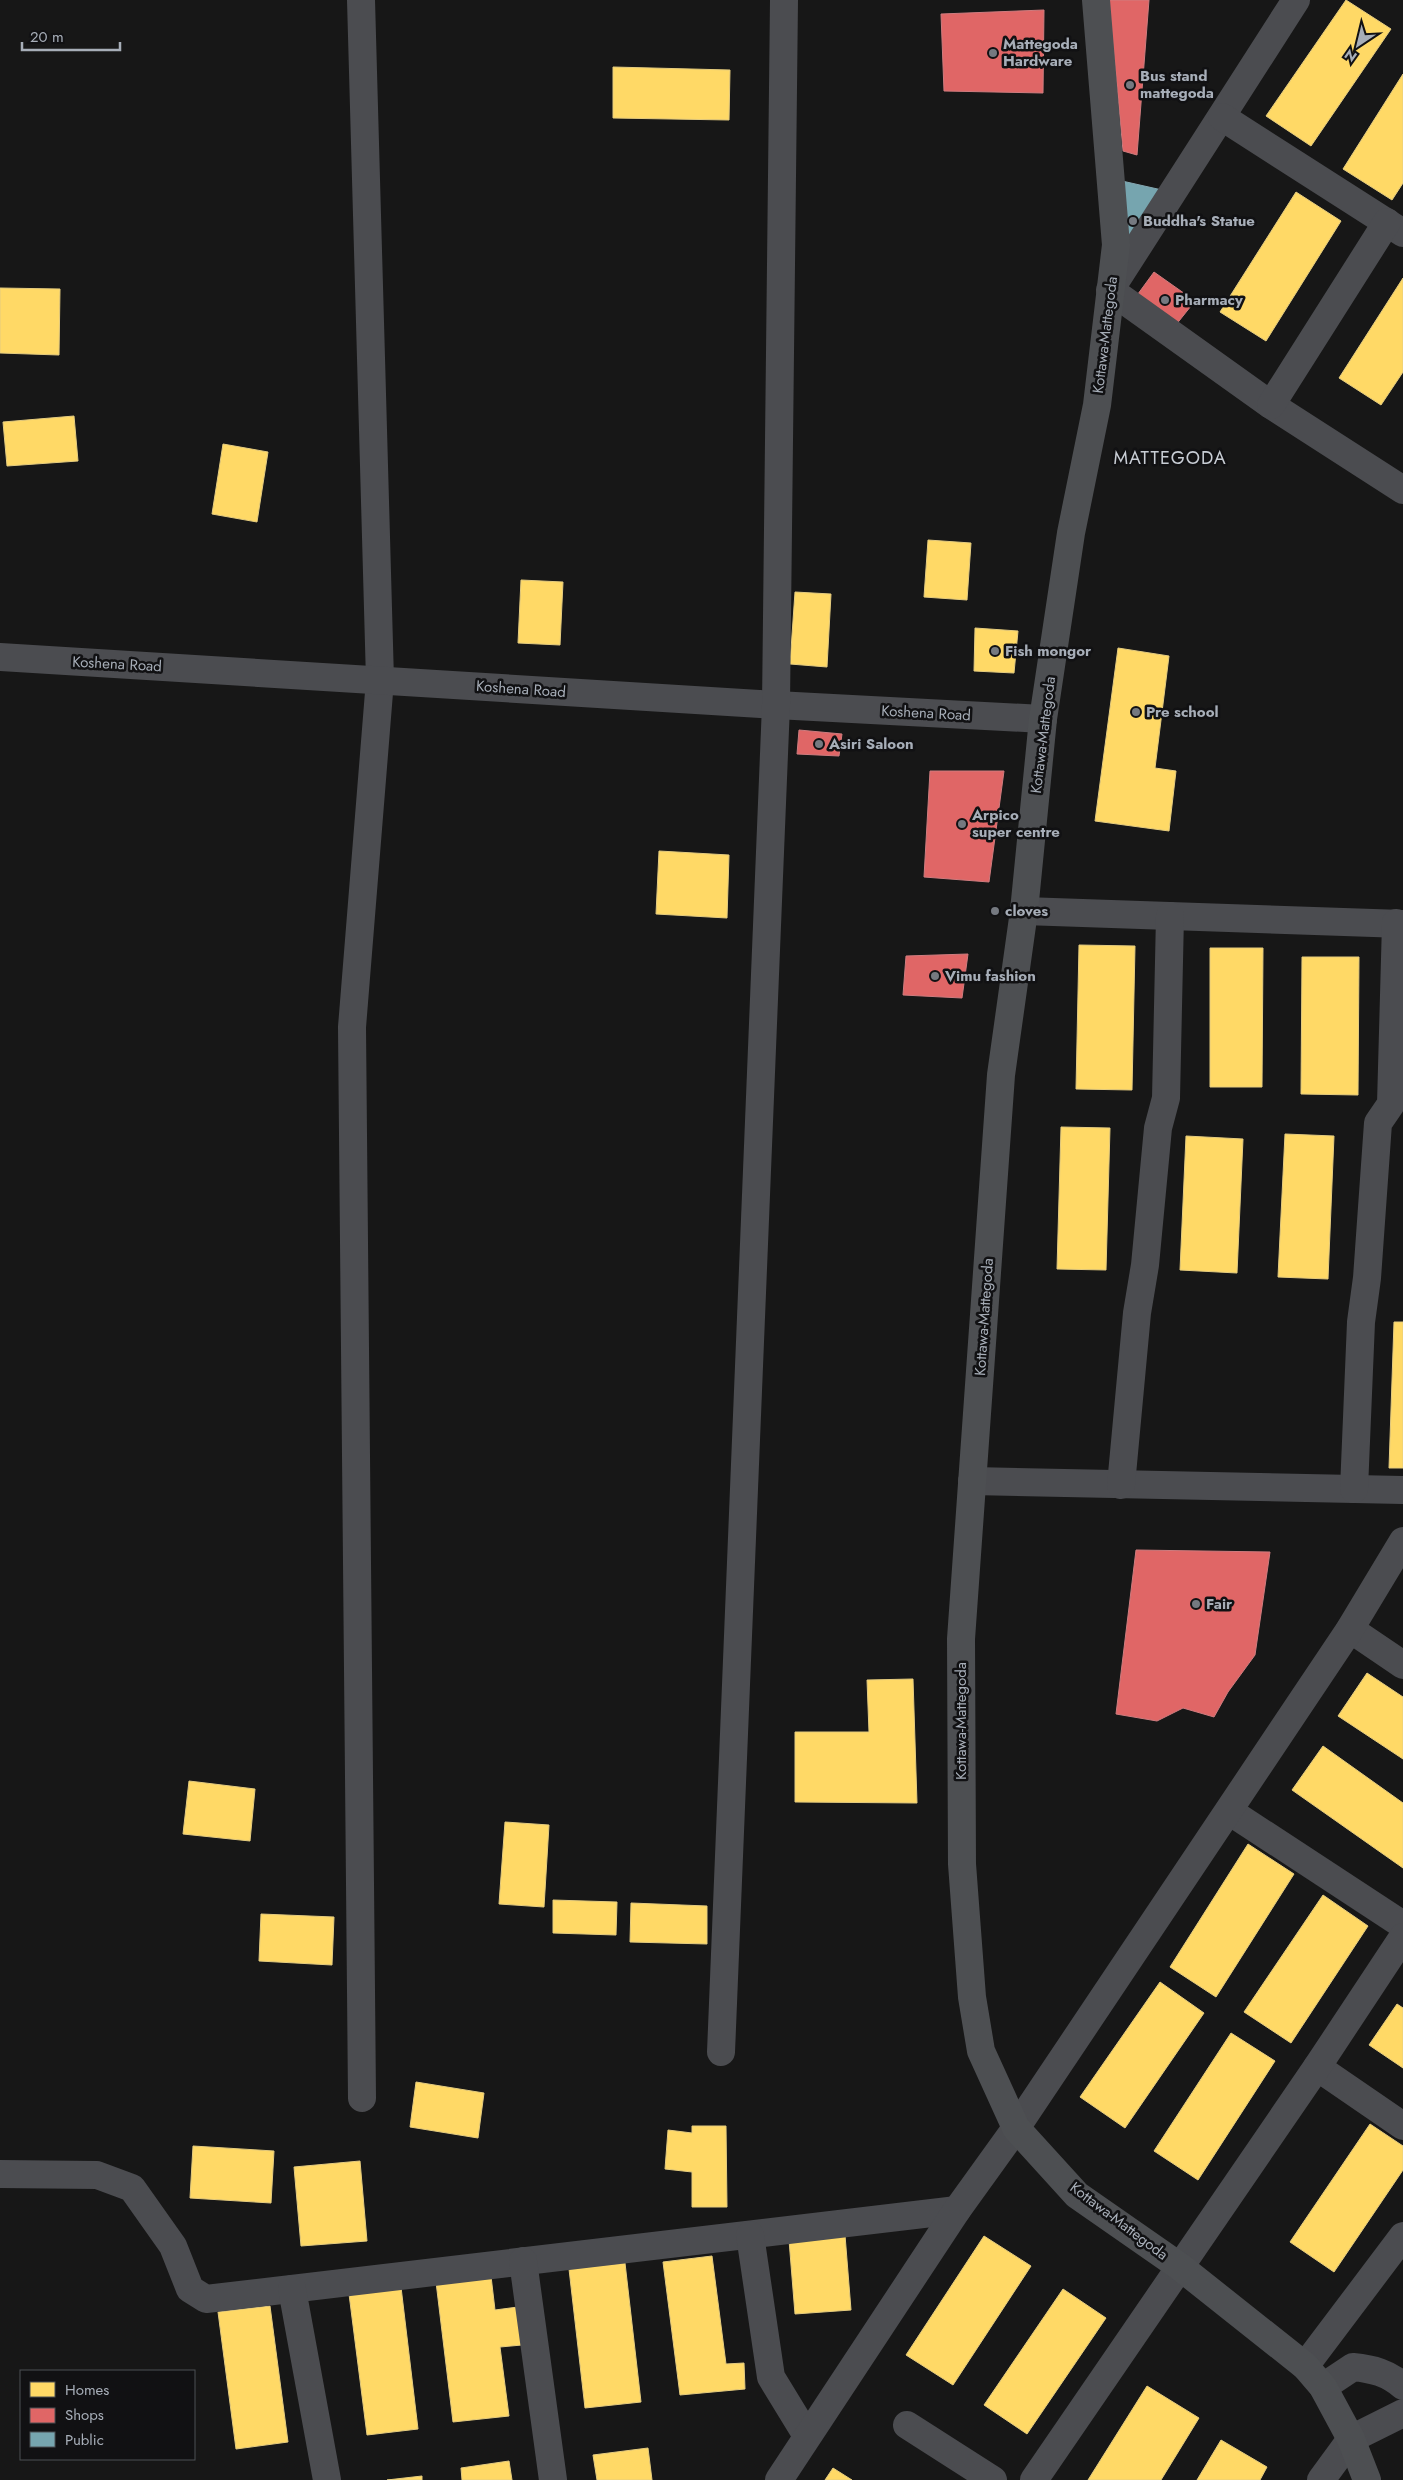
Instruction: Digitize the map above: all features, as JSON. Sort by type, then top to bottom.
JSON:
[{"type":"main road","name":"Kottawa-Mattegoda","points":[[1096,0],[1116,244],[1097,405],[1071,533],[1043,720],[1024,911],[1001,1075],[961,1639],[962,1864],[972,1997],[981,2052],[1016,2128],[1077,2194],[1180,2266],[1305,2366],[1323,2387],[1352,2439],[1367,2480]]},
{"type":"street","points":[[360,0],[380,680],[352,1027],[362,2098]]},
{"type":"street","points":[[721,2052],[776,705],[784,0]]},
{"type":"street","points":[[1296,0],[1110,290],[1271,405],[1403,490]]},
{"type":"street","points":[[1222,117],[1395,227],[1271,405]]},
{"type":"street","name":"Koshena Road","points":[[0,658],[1043,720]]},
{"type":"street","points":[[1024,911],[1399,924],[1392,1104],[1378,1123],[1367,1278],[1361,1322],[1354,1489]]},
{"type":"street","points":[[1121,1485],[1137,1313],[1145,1265],[1158,1128],[1166,1098],[1170,916]]},
{"type":"street","points":[[972,1481],[1403,1490]]},
{"type":"street","points":[[779,2480],[957,2210],[1016,2128],[1350,1629],[1403,1541]]},
{"type":"street","points":[[1350,1629],[1403,1665]]},
{"type":"street","points":[[1229,1811],[1403,1925]]},
{"type":"street","points":[[1034,2480],[1317,2067],[1403,1937]]},
{"type":"street","points":[[1317,2067],[1403,2126]]},
{"type":"street","points":[[0,2174],[97,2175],[132,2188],[173,2246],[190,2289],[206,2299],[957,2210]]},
{"type":"street","points":[[750,2234],[771,2377],[807,2436]]},
{"type":"street","points":[[1305,2366],[1403,2236]]},
{"type":"street","points":[[523,2261],[553,2480]]},
{"type":"street","points":[[292,2288],[327,2480]]},
{"type":"street","points":[[1323,2387],[1353,2367],[1373,2369],[1393,2377],[1403,2386]]},
{"type":"street","points":[[1321,2480],[1352,2439],[1403,2413]]},
{"type":"street","points":[[907,2425],[993,2480]]},
{"type":"building: Homes","points":[[1346,0],[1391,29],[1311,146],[1266,116]]},
{"type":"building: Homes","points":[[613,67],[730,70],[729,120],[613,118]]},
{"type":"building: Homes","points":[[1403,74],[1403,183],[1392,200],[1343,169]]},
{"type":"building: Homes","points":[[1296,192],[1341,221],[1266,341],[1220,312]]},
{"type":"building: Homes","points":[[1403,278],[1403,372],[1381,405],[1339,378]]},
{"type":"building: Homes","points":[[0,288],[60,289],[59,355],[0,353]]},
{"type":"building: Homes","points":[[74,416],[78,461],[7,466],[3,422]]},
{"type":"building: Homes","points":[[223,444],[268,452],[257,522],[212,514]]},
{"type":"building: Homes","points":[[928,540],[971,543],[967,600],[924,597]]},
{"type":"building: Homes","points":[[521,580],[563,582],[560,645],[518,643]]},
{"type":"building: Homes","points":[[795,592],[831,594],[827,667],[790,664]]},
{"type":"building: Homes","name":"Fish mongor","points":[[975,628],[1018,631],[1014,673],[974,671]]},
{"type":"building: Homes","name":"Pre school","points":[[1118,648],[1169,656],[1155,768],[1176,771],[1169,831],[1095,821]]},
{"type":"building: Homes","points":[[659,851],[729,855],[727,918],[656,914]]},
{"type":"building: Homes","points":[[1079,945],[1135,946],[1132,1090],[1076,1089]]},
{"type":"building: Homes","points":[[1210,948],[1263,948],[1262,1087],[1210,1087]]},
{"type":"building: Homes","points":[[1302,957],[1359,957],[1358,1095],[1301,1094]]},
{"type":"building: Homes","points":[[1061,1127],[1110,1128],[1106,1270],[1057,1269]]},
{"type":"building: Homes","points":[[1285,1134],[1334,1136],[1328,1279],[1278,1277]]},
{"type":"building: Homes","points":[[1186,1136],[1243,1139],[1237,1273],[1180,1270]]},
{"type":"building: Homes","points":[[1394,1322],[1403,1322],[1403,1468],[1389,1468]]},
{"type":"building: Homes","points":[[1367,1673],[1403,1697],[1403,1759],[1338,1716]]},
{"type":"building: Homes","points":[[913,1679],[917,1803],[795,1802],[795,1732],[869,1732],[867,1680]]},
{"type":"building: Homes","points":[[1323,1746],[1403,1803],[1403,1868],[1292,1790]]},
{"type":"building: Homes","points":[[189,1781],[255,1789],[250,1841],[183,1834]]},
{"type":"building: Homes","points":[[505,1822],[549,1825],[544,1907],[499,1904]]},
{"type":"building: Homes","points":[[1248,1844],[1294,1874],[1216,1997],[1170,1967]]},
{"type":"building: Homes","points":[[1323,1895],[1368,1926],[1291,2043],[1244,2012]]},
{"type":"building: Homes","points":[[553,1900],[617,1902],[616,1935],[553,1933]]},
{"type":"building: Homes","points":[[631,1903],[707,1906],[707,1944],[630,1942]]},
{"type":"building: Homes","points":[[261,1914],[334,1917],[332,1965],[259,1961]]},
{"type":"building: Homes","points":[[1160,1982],[1204,2013],[1125,2128],[1080,2097]]},
{"type":"building: Homes","points":[[1397,2004],[1403,2008],[1403,2068],[1369,2045]]},
{"type":"building: Homes","points":[[1231,2033],[1275,2061],[1198,2180],[1154,2151]]},
{"type":"building: Homes","points":[[416,2082],[484,2093],[478,2138],[410,2127]]},
{"type":"building: Homes","points":[[1370,2124],[1403,2146],[1403,2170],[1334,2272],[1290,2242]]},
{"type":"building: Homes","points":[[692,2126],[726,2126],[727,2207],[692,2207],[692,2172],[665,2169],[668,2130],[692,2133]]},
{"type":"building: Homes","points":[[193,2146],[274,2151],[271,2203],[190,2198]]},
{"type":"building: Homes","points":[[360,2161],[367,2241],[301,2246],[294,2167]]},
{"type":"building: Homes","points":[[845,2235],[851,2310],[795,2314],[789,2240]]},
{"type":"building: Homes","points":[[984,2236],[1031,2266],[953,2385],[906,2355]]},
{"type":"building: Homes","points":[[712,2256],[726,2364],[744,2363],[745,2389],[680,2395],[663,2262]]},
{"type":"building: Homes","points":[[625,2263],[641,2402],[585,2408],[569,2269]]},
{"type":"building: Homes","points":[[491,2276],[495,2310],[518,2307],[522,2345],[500,2347],[509,2416],[453,2422],[436,2282]]},
{"type":"building: Homes","points":[[401,2287],[418,2429],[367,2435],[349,2294]]},
{"type":"building: Homes","points":[[1063,2289],[1106,2318],[1027,2434],[984,2405]]},
{"type":"building: Homes","points":[[270,2306],[288,2442],[236,2449],[218,2312]]},
{"type":"building: Homes","points":[[1147,2386],[1199,2418],[1161,2480],[1088,2480]]},
{"type":"building: Homes","points":[[1221,2440],[1267,2467],[1260,2480],[1197,2480]]},
{"type":"building: Homes","points":[[648,2448],[652,2480],[597,2480],[593,2455]]},
{"type":"building: Homes","points":[[509,2461],[512,2480],[462,2480],[461,2468]]},
{"type":"building: Homes","points":[[833,2468],[852,2480],[825,2480]]},
{"type":"building: Homes","points":[[422,2476],[422,2480],[387,2480]]},
{"type":"building: Shops","name":"Bus stand mattegoda","points":[[1109,0],[1149,0],[1137,155],[1123,151]]},
{"type":"building: Shops","name":"Mattegoda Hardware","points":[[1044,10],[1043,93],[944,91],[941,14]]},
{"type":"building: Shops","name":"Pharmacy","points":[[1154,272],[1195,301],[1175,326],[1135,298]]},
{"type":"building: Shops","name":"Asiri Saloon","points":[[799,730],[842,734],[839,756],[797,754]]},
{"type":"building: Shops","name":"Arpico super centre","points":[[930,771],[1004,771],[989,882],[924,877]]},
{"type":"building: Shops","name":"Vimu fashion","points":[[968,954],[962,998],[903,995],[906,956]]},
{"type":"building: Shops","name":"Fair","points":[[1136,1550],[1270,1552],[1255,1655],[1228,1692],[1214,1717],[1183,1708],[1157,1721],[1116,1714]]},
{"type":"building: Public","name":"Buddha's Statue","points":[[1122,181],[1162,190],[1124,252]]},
{"type":"place","name":"Mattegoda Hardware","points":[[993,53]]},
{"type":"place","name":"Bus stand mattegoda","points":[[1130,85]]},
{"type":"place","name":"Buddha's Statue","points":[[1133,221]]},
{"type":"place","name":"Pharmacy","points":[[1165,300]]},
{"type":"place","name":"Fish mongor","points":[[995,651]]},
{"type":"place","name":"Pre school","points":[[1136,712]]},
{"type":"place","name":"Asiri Saloon","points":[[819,744]]},
{"type":"place","name":"Arpico super centre","points":[[962,824]]},
{"type":"place","name":"cloves","points":[[995,911]]},
{"type":"place","name":"Vimu fashion","points":[[935,976]]},
{"type":"place","name":"Fair","points":[[1196,1604]]},
{"type":"district","name":"MATTEGODA","points":[[1170,458]]}]
